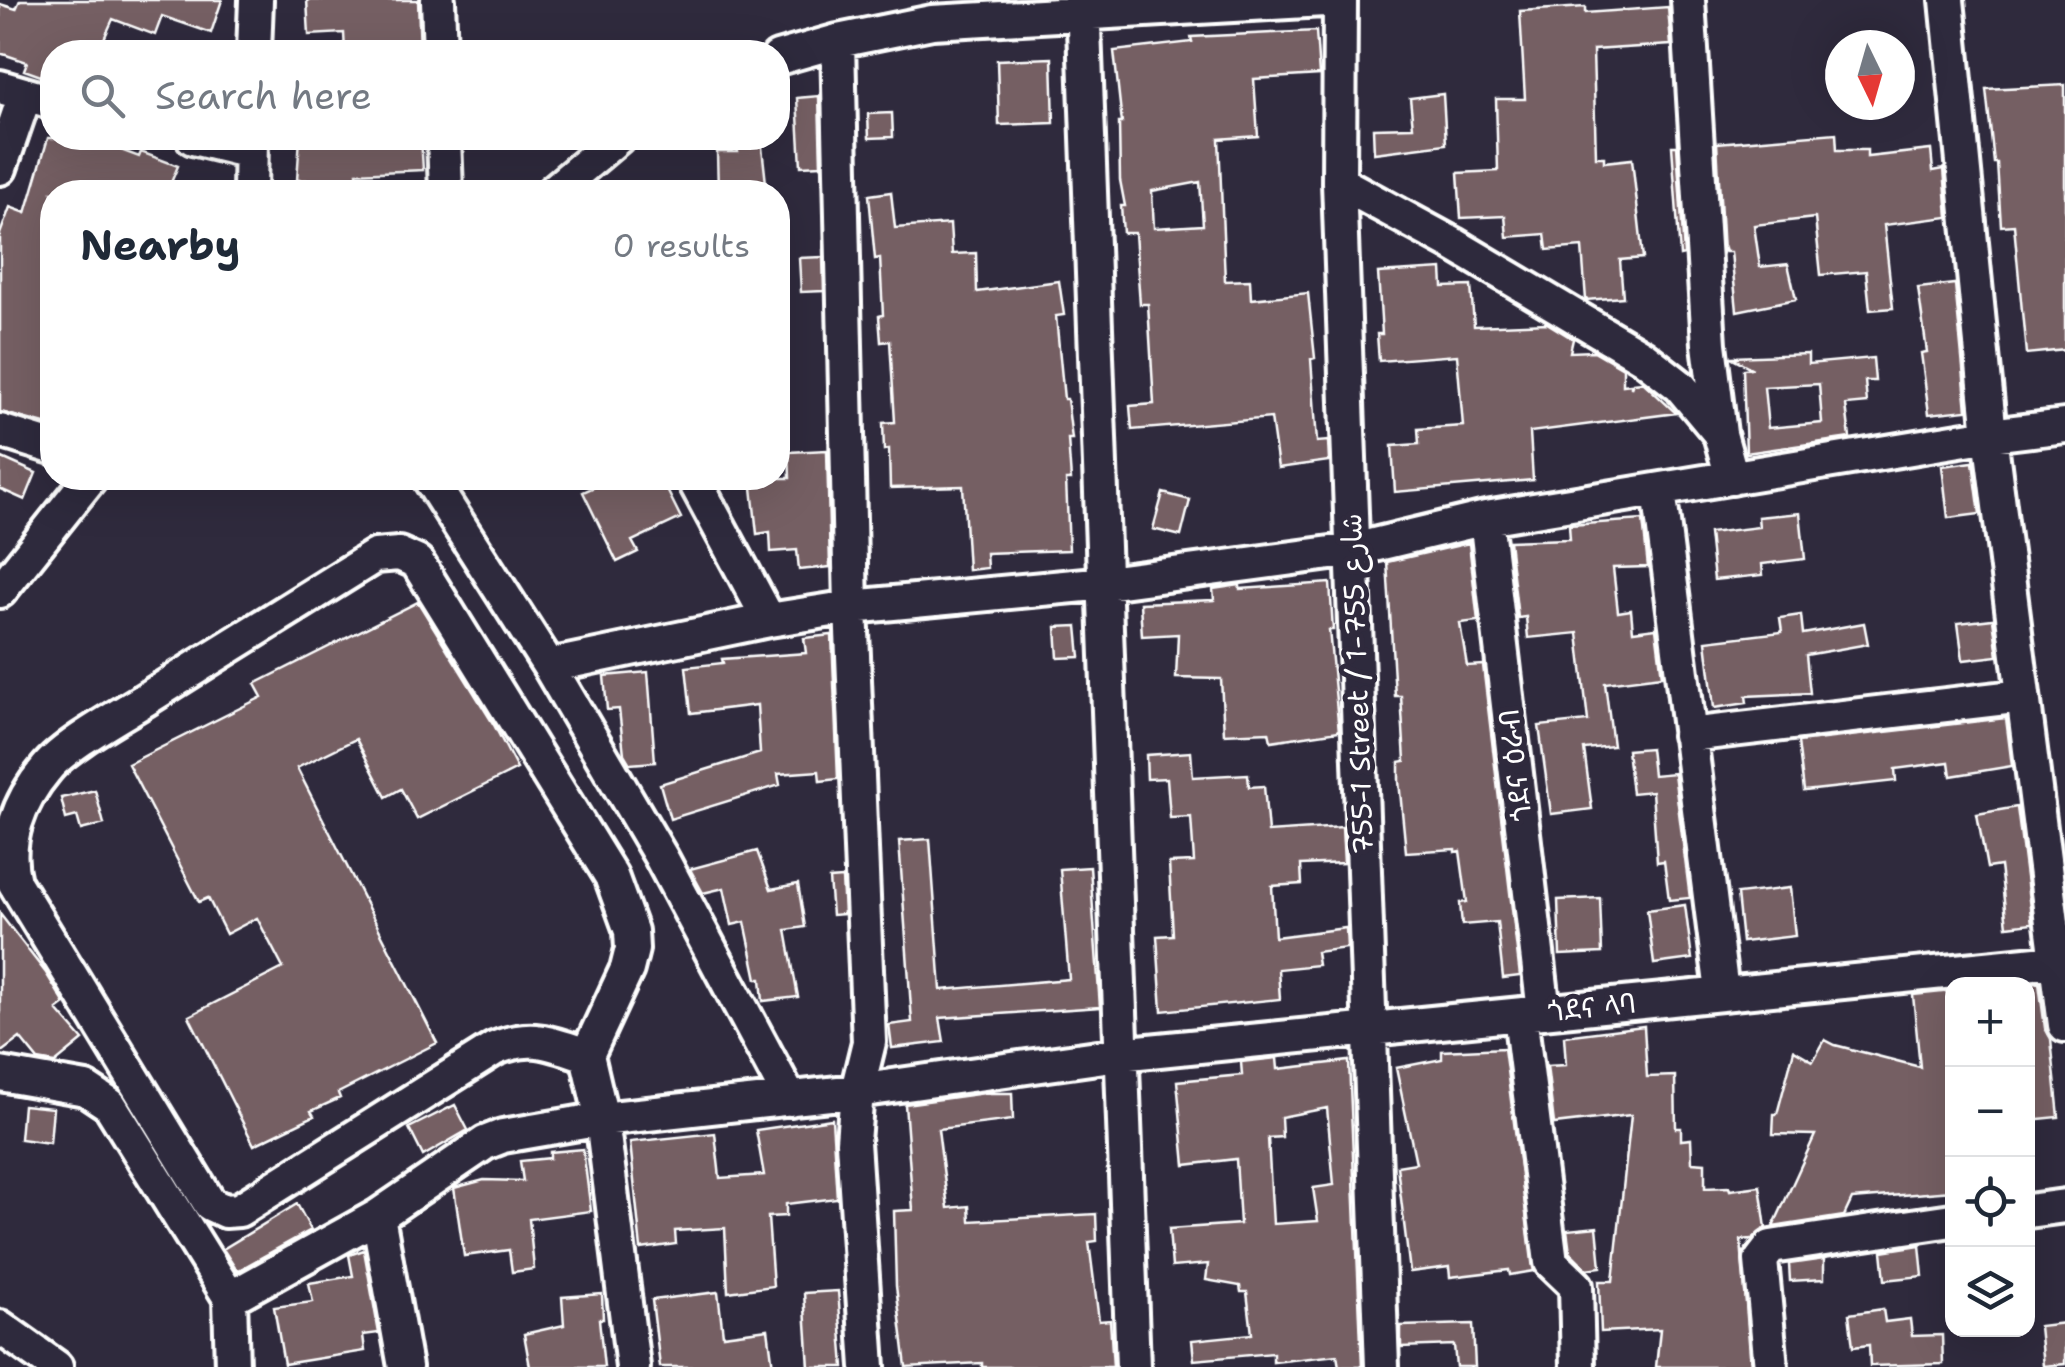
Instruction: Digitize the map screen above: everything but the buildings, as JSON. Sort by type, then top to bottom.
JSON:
[{"type":"street","points":[[254,40],[256,0]]},
{"type":"street","points":[[438,0],[440,40]]},
{"type":"street","points":[[790,54],[838,40],[932,22],[1084,6],[1324,0]]},
{"type":"street","name":"755-1 Street / شارع 755-1","points":[[1340,0],[1339,182],[1382,1367]]},
{"type":"street","points":[[1688,0],[1704,275],[1720,434],[1732,478]]},
{"type":"street","points":[[1947,0],[1990,434],[2061,960],[2065,1025]]},
{"type":"street","points":[[1084,6],[1133,1367]]},
{"type":"street","points":[[838,40],[851,608],[869,1042],[857,1091],[853,1142],[868,1367]]},
{"type":"street","points":[[0,168],[26,94]]},
{"type":"street","points":[[250,150],[250,180]]},
{"type":"street","points":[[444,150],[446,180]]},
{"type":"street","points":[[566,180],[603,150]]},
{"type":"street","points":[[1339,182],[1453,244],[1643,357],[1680,386],[1720,434]]},
{"type":"street","points":[[549,666],[769,620],[851,608],[1106,582],[1353,550],[1486,518],[1990,434],[2065,426]]},
{"type":"street","points":[[0,431],[40,443]]},
{"type":"street","points":[[0,591],[80,490]]},
{"type":"street","points":[[437,490],[549,666],[660,857],[790,1098]]},
{"type":"street","points":[[699,490],[769,620]]},
{"type":"street","points":[[1659,490],[1722,992]]},
{"type":"street","name":"ጎደና ዕራብ","points":[[1486,518],[1552,1262],[1576,1286],[1578,1367]]},
{"type":"street","points":[[587,1055],[535,1038],[494,1049],[239,1210],[225,1211],[210,1204],[14,882],[9,864],[11,838],[24,800],[48,766],[110,722],[374,556],[399,554],[416,562],[610,876],[624,908],[632,949],[627,969],[587,1055],[602,1119],[633,1367]]},
{"type":"street","points":[[1690,736],[2023,696]]},
{"type":"street","name":"ጎደና ላባ","points":[[230,1298],[378,1216],[494,1139],[602,1119],[857,1091],[1120,1054],[2061,960]]},
{"type":"street","points":[[0,1074],[86,1089],[110,1105],[230,1298],[232,1367]]},
{"type":"street","points":[[2035,1209],[2065,1206]]},
{"type":"street","points":[[378,1216],[405,1367]]},
{"type":"street","points":[[1771,1367],[1760,1260],[1771,1247],[1945,1221]]},
{"type":"street","points":[[0,1326],[56,1367]]}]
